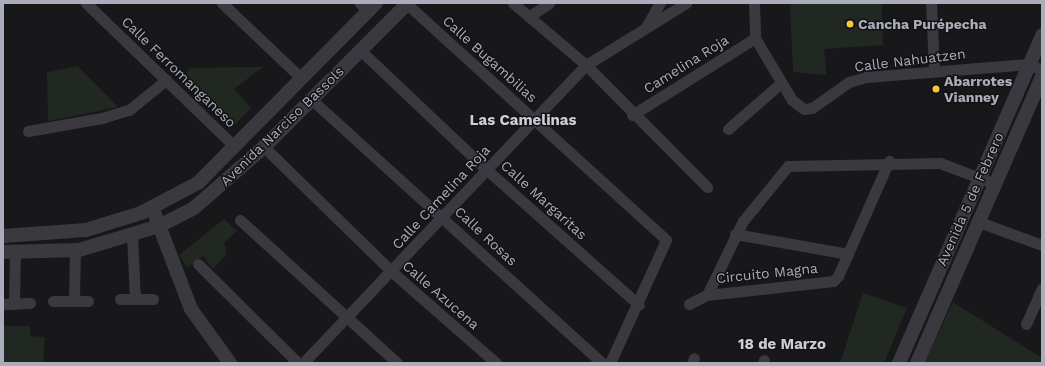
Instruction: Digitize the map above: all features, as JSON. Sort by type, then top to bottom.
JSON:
[{"type":"street","name":"Calle Ferromanganeso","points":[[86,3],[234,146]]},
{"type":"street","points":[[222,3],[301,78]]},
{"type":"street","name":"Avenida Narciso Bassols","points":[[9,252],[75,250],[132,235],[158,226],[194,208],[264,147],[407,3]]},
{"type":"street","name":"Calle Bugambilias","points":[[407,3],[666,240],[639,305],[610,363]]},
{"type":"street","points":[[513,3],[586,65],[632,115],[707,187]]},
{"type":"street","points":[[530,16],[549,3]]},
{"type":"street","points":[[645,30],[660,3]]},
{"type":"street","name":"Calle Camelina Roja","points":[[303,363],[348,318],[586,65],[645,30],[686,3]]},
{"type":"street","points":[[754,3],[755,38]]},
{"type":"street","points":[[931,3],[934,70]]},
{"type":"street","name":"Avenida Narciso Bassols","points":[[3,236],[86,230],[152,207],[198,183],[301,78],[368,6]]},
{"type":"street","name":"Avenida 5 de Febrero","points":[[899,363],[1042,35]]},
{"type":"street","name":"Calle Nahuatzen","points":[[755,38],[792,100],[804,109],[812,108],[849,82],[934,70],[1029,64],[1042,70]]},
{"type":"street","name":"Camelina Roja","points":[[632,115],[755,38]]},
{"type":"street","name":"Calle Margaritas","points":[[360,50],[487,170],[639,305]]},
{"type":"street","name":"Avenida 5 de Febrero","points":[[920,357],[1042,77]]},
{"type":"street","points":[[28,131],[102,118],[129,110],[166,80]]},
{"type":"street","points":[[728,129],[782,83]]},
{"type":"street","name":"Calle Rosas","points":[[312,100],[443,217],[602,363]]},
{"type":"street","name":"Calle Azucena","points":[[264,147],[392,271],[496,363]]},
{"type":"street","name":"Circuito Magna","points":[[707,295],[833,281],[848,254],[889,161]]},
{"type":"street","name":"Circuito Magna","points":[[707,295],[735,234],[788,166],[889,161],[940,163],[996,184]]},
{"type":"street","points":[[152,207],[191,309],[230,363]]},
{"type":"street","points":[[240,220],[397,363]]},
{"type":"street","points":[[980,222],[1042,245]]},
{"type":"street","points":[[735,234],[848,254]]},
{"type":"street","points":[[132,235],[135,299]]},
{"type":"street","points":[[74,301],[75,250]]},
{"type":"street","points":[[9,252],[8,304],[30,303]]},
{"type":"street","points":[[198,264],[298,363]]},
{"type":"street","points":[[1026,324],[1042,288]]},
{"type":"street","points":[[689,304],[707,295]]},
{"type":"street","points":[[120,299],[153,299]]},
{"type":"street","points":[[53,302],[88,301]]},
{"type":"street","points":[[906,346],[920,357]]},
{"type":"shaded area","points":[[790,3],[882,3],[883,45],[824,49],[827,75],[793,72]]},
{"type":"shaded area","points":[[78,66],[118,107],[48,121],[47,72]]},
{"type":"shaded area","points":[[263,67],[234,89],[251,108],[234,126],[183,80],[189,68]]},
{"type":"shaded area","points":[[224,219],[237,231],[224,243],[227,254],[213,269],[203,256],[187,268],[179,255]]},
{"type":"shaded area","points":[[863,293],[907,308],[884,363],[840,363]]},
{"type":"shaded area","points":[[953,302],[1042,358],[1042,363],[924,363]]},
{"type":"shaded area","points":[[3,326],[30,326],[30,336],[45,337],[43,362],[3,362]]},
{"type":"place","name":"Cancha Purépecha","points":[[850,24]]},
{"type":"place","name":"Abarrotes Vianney","points":[[936,89]]},
{"type":"district","name":"Las Camelinas","points":[[523,121]]},
{"type":"district","name":"18 de Marzo","points":[[782,345]]}]
